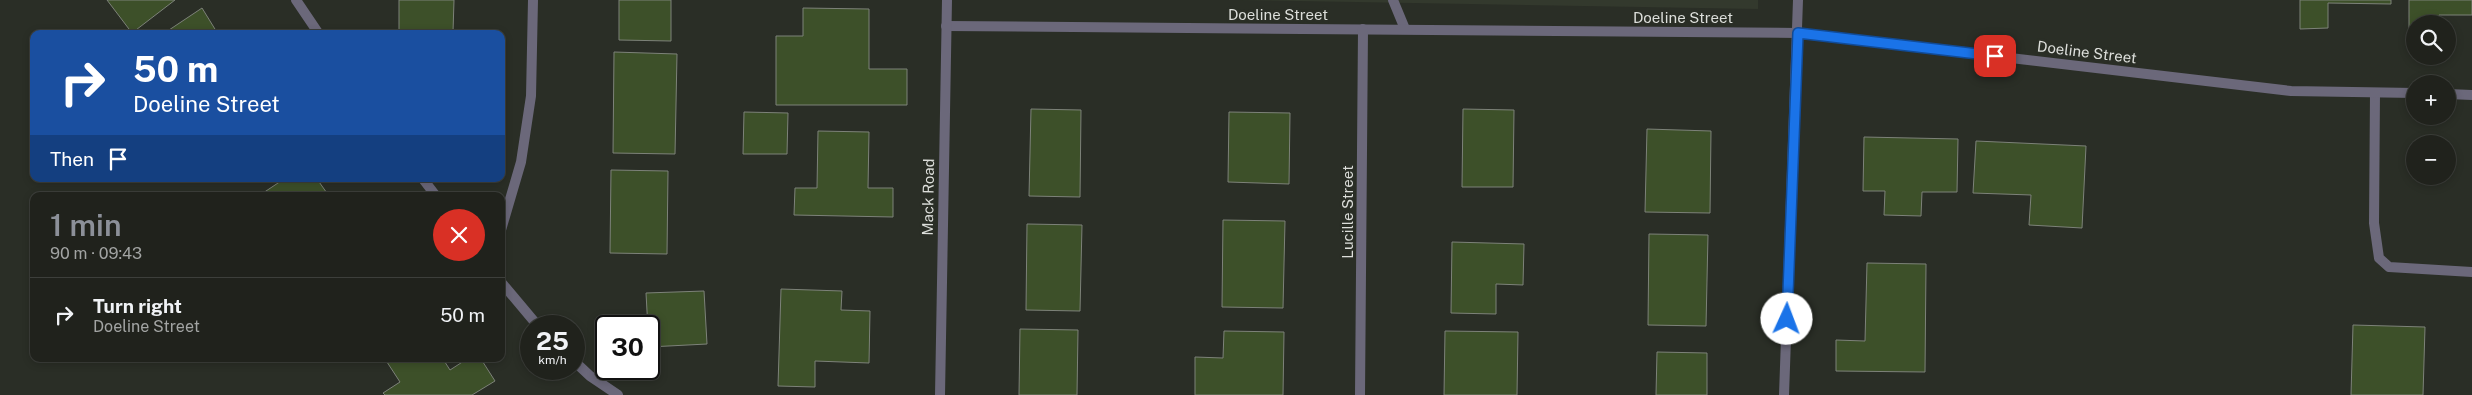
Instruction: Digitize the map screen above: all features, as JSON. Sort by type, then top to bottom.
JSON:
[{"type":"street","points":[[296,0],[316,30]]},
{"type":"street","points":[[505,216],[521,162],[530,106],[533,0]]},
{"type":"street","name":"Mack Road","points":[[940,395],[947,0]]},
{"type":"street","points":[[1393,0],[1405,29]]},
{"type":"street","points":[[1784,395],[1798,0]]},
{"type":"street","name":"Doeline Street","points":[[946,26],[1798,33],[2291,91],[2406,94]]},
{"type":"street","name":"Lucille Street","points":[[1360,395],[1363,29]]},
{"type":"street","points":[[2375,93],[2374,224],[2379,258],[2389,267],[2472,272]]},
{"type":"street","points":[[2456,94],[2472,94]]},
{"type":"street","points":[[425,182],[433,192]]},
{"type":"street","points":[[505,287],[529,315]]},
{"type":"street","points":[[585,371],[618,395]]},
{"type":"shaded area","points":[[1239,0],[1758,0],[1758,9]]},
{"type":"building","points":[[107,0],[175,0],[136,30],[130,30]]},
{"type":"building","points":[[399,0],[454,0],[453,30],[399,30]]},
{"type":"building","points":[[619,0],[671,0],[671,41],[619,40]]},
{"type":"building","points":[[2300,0],[2391,0],[2391,4],[2328,3],[2328,28],[2300,29]]},
{"type":"building","points":[[2409,0],[2472,0],[2472,15],[2409,15]]},
{"type":"building","points":[[202,8],[216,30],[169,30]]},
{"type":"building","points":[[803,8],[869,9],[869,69],[907,69],[907,105],[776,105],[776,36],[803,36]]},
{"type":"building","points":[[614,52],[677,54],[675,154],[613,153]]},
{"type":"building","points":[[1031,109],[1081,110],[1080,197],[1029,196]]},
{"type":"building","points":[[1463,109],[1514,110],[1513,187],[1462,187]]},
{"type":"building","points":[[744,112],[788,113],[787,154],[743,154]]},
{"type":"building","points":[[1229,112],[1290,113],[1289,184],[1228,182]]},
{"type":"building","points":[[1647,129],[1711,131],[1710,213],[1645,212]]},
{"type":"building","points":[[818,131],[869,132],[868,188],[893,188],[893,217],[794,215],[795,188],[817,188]]},
{"type":"building","points":[[1864,137],[1958,139],[1957,192],[1922,192],[1921,216],[1884,215],[1885,191],[1863,191]]},
{"type":"building","points":[[1976,141],[2086,146],[2082,228],[2029,225],[2031,195],[1973,193]]},
{"type":"building","points":[[611,170],[668,171],[667,254],[610,253]]},
{"type":"building","points":[[280,182],[319,182],[326,192],[264,192]]},
{"type":"building","points":[[1223,220],[1285,221],[1283,308],[1222,307]]},
{"type":"building","points":[[1027,224],[1082,225],[1080,311],[1026,310]]},
{"type":"building","points":[[1649,234],[1708,235],[1706,326],[1648,325]]},
{"type":"building","points":[[1452,242],[1524,244],[1523,285],[1496,284],[1496,314],[1451,313]]},
{"type":"building","points":[[1867,263],[1926,264],[1925,372],[1836,371],[1836,340],[1865,341]]},
{"type":"building","points":[[781,289],[842,291],[841,310],[870,311],[869,363],[815,361],[815,387],[778,386]]},
{"type":"building","points":[[704,291],[707,344],[660,346],[660,315],[647,315],[646,293]]},
{"type":"building","points":[[2353,325],[2425,327],[2423,395],[2351,395]]},
{"type":"building","points":[[1020,329],[1078,330],[1077,395],[1019,395]]},
{"type":"building","points":[[1224,331],[1284,332],[1283,395],[1195,395],[1195,357],[1223,358]]},
{"type":"building","points":[[1445,331],[1518,332],[1517,395],[1444,395]]},
{"type":"building","points":[[1657,352],[1707,353],[1707,395],[1656,395]]},
{"type":"building","points":[[387,362],[445,362],[450,370],[462,362],[483,362],[495,381],[472,395],[385,395],[383,393],[400,382]]},
{"type":"route","points":[[1787,319],[1798,33],[1995,56]]}]
